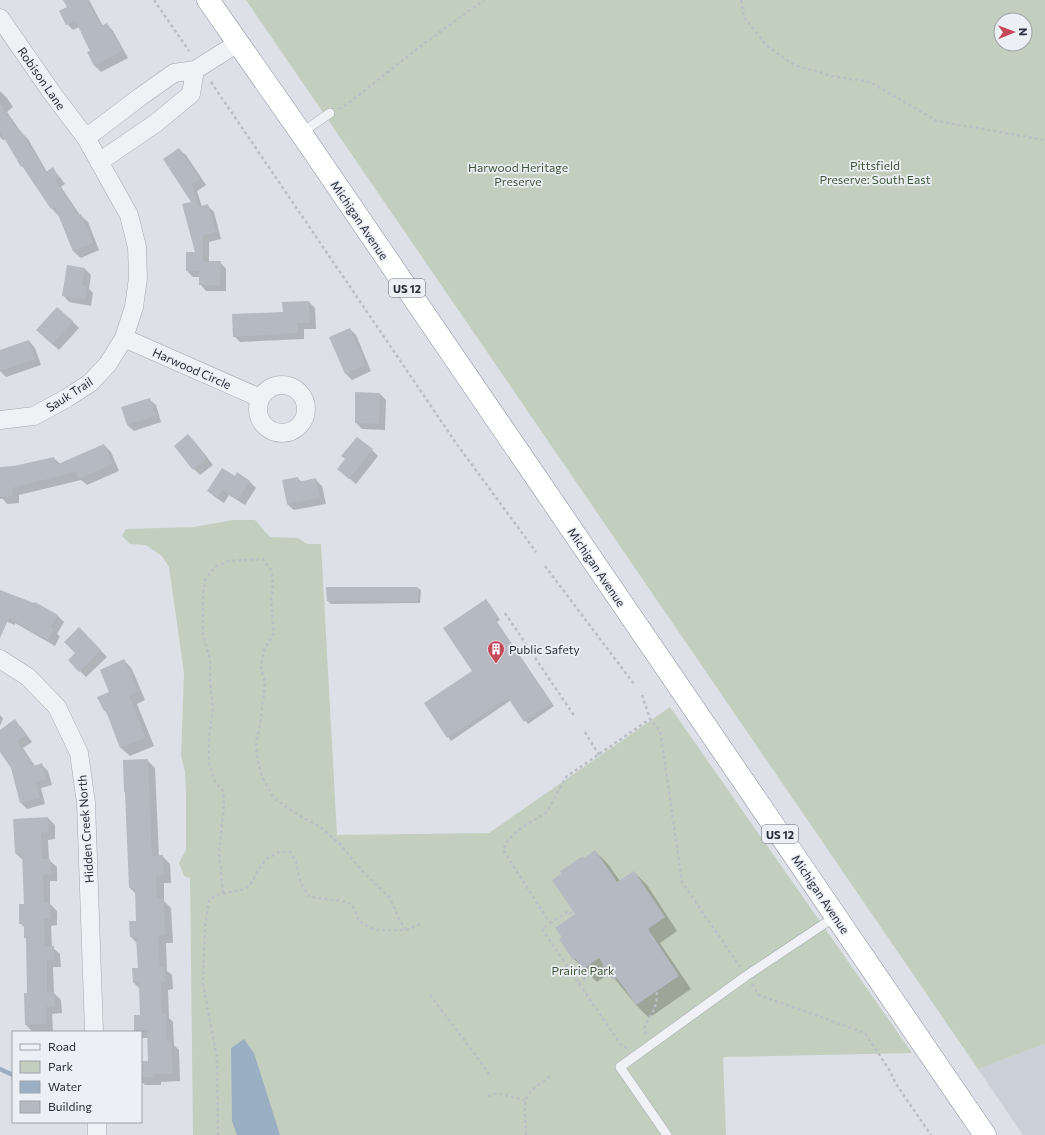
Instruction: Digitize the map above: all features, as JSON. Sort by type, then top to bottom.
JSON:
[{"type":"highway","name":"Michigan Avenue","points":[[208,0],[301,133],[985,1135]]},
{"type":"street","name":"Robison Lane","points":[[0,18],[55,98],[86,138]]},
{"type":"street","points":[[86,138],[174,73],[195,70],[238,43]]},
{"type":"street","points":[[99,162],[156,123],[191,94],[195,70]]},
{"type":"street","name":"Sauk Trail","points":[[0,420],[34,416],[67,398],[90,383],[108,364],[124,338],[134,307],[138,278],[138,247],[129,215],[86,138]]},
{"type":"street","name":"Harwood Circle","points":[[124,338],[260,398]]},
{"type":"street","name":"Hidden Creek North","points":[[0,659],[28,677],[57,707],[79,753],[86,803],[94,1031]]},
{"type":"street","points":[[97,1123],[97,1135]]},
{"type":"lane","points":[[301,133],[330,113]]},
{"type":"lane","points":[[667,1135],[620,1067],[746,976],[836,916]]},
{"type":"path","points":[[154,0],[189,51]]},
{"type":"path","points":[[330,113],[345,106],[422,45],[484,0]]},
{"type":"path","points":[[741,0],[744,17],[767,46],[794,65],[832,76],[870,82],[938,121],[1045,140]]},
{"type":"path","points":[[211,82],[456,443],[536,552]]},
{"type":"path","points":[[223,893],[219,852],[224,804],[223,791],[215,782],[209,762],[209,738],[213,708],[210,680],[210,658],[203,636],[203,599],[205,580],[216,566],[229,561],[263,559],[270,570],[273,585],[271,600],[274,633],[264,650],[261,667],[265,683],[256,744],[262,778],[274,798],[320,828],[340,844],[362,871],[390,898],[399,919],[406,930]]},
{"type":"path","points":[[545,566],[634,684]]},
{"type":"path","points":[[504,613],[576,717]]},
{"type":"path","points":[[642,695],[650,719],[660,731],[682,882],[741,968]]},
{"type":"path","points":[[550,923],[503,850],[508,840],[520,828],[547,812],[566,777],[650,719]]},
{"type":"path","points":[[585,732],[599,755]]},
{"type":"path","points":[[218,1135],[217,1058],[202,984],[205,926],[209,900],[223,893],[245,889],[252,882],[266,859],[279,852],[290,852],[296,862],[302,884],[310,897],[342,901],[352,904],[360,921],[375,930],[406,930],[420,924]]},
{"type":"path","points":[[573,916],[569,911],[542,929],[621,1045],[627,1048],[633,1043]]},
{"type":"path","points":[[578,983],[604,966]]},
{"type":"path","points":[[751,983],[759,994],[865,1033],[890,1071],[896,1084],[931,1135]]},
{"type":"path","points":[[640,1038],[646,1034],[644,1028],[656,1009],[657,990]]},
{"type":"path","points":[[430,995],[478,1057],[491,1077]]},
{"type":"path","points":[[526,1135],[524,1114],[525,1100],[529,1094],[551,1076]]},
{"type":"path","points":[[488,1096],[497,1094],[525,1100]]},
{"type":"shaded area","points":[[1045,1044],[1045,1135],[1023,1135],[978,1069]]},
{"type":"green space","points":[[246,0],[1045,0],[1045,1044],[978,1069]]},
{"type":"green space","name":"Prairie Park","points":[[233,520],[255,520],[270,537],[298,538],[307,544],[321,544],[337,835],[489,833],[670,707],[912,1053],[723,1057],[726,1135],[193,1135],[190,878],[184,876],[179,863],[186,850],[185,772],[181,756],[184,673],[169,567],[162,556],[146,545],[130,544],[122,536],[126,529],[194,527]]},
{"type":"water","points":[[244,1039],[254,1053],[280,1135],[237,1135],[232,1121],[231,1048]]},
{"type":"building","points":[[63,0],[87,0],[101,26],[107,23],[122,51],[94,66],[87,52],[90,51],[75,20],[66,25],[59,11],[67,7]]},
{"type":"building","points":[[0,103],[19,132],[21,131],[46,172],[53,167],[59,177],[55,180],[78,215],[81,214],[93,243],[73,251],[55,207],[51,209],[22,166],[21,167],[0,131]]},
{"type":"building","points":[[179,148],[200,179],[192,184],[198,207],[208,204],[216,232],[203,236],[203,261],[221,261],[220,285],[199,285],[199,271],[186,271],[186,252],[195,252],[182,204],[191,202],[163,159]]},
{"type":"building","points":[[67,265],[85,268],[82,285],[87,286],[85,300],[62,296]]},
{"type":"building","points":[[309,301],[310,323],[298,323],[298,333],[233,337],[232,314],[283,312],[282,302]]},
{"type":"building","points":[[57,307],[73,321],[52,344],[36,330]]},
{"type":"building","points":[[350,328],[366,365],[345,374],[329,337]]},
{"type":"building","points":[[29,340],[36,359],[0,371],[0,350]]},
{"type":"building","points":[[355,392],[380,393],[379,424],[355,423]]},
{"type":"building","points":[[150,398],[156,416],[127,425],[121,407]]},
{"type":"building","points":[[188,434],[208,458],[193,470],[174,446]]},
{"type":"building","points":[[357,437],[373,449],[349,479],[337,469],[345,459],[341,456]]},
{"type":"building","points":[[104,444],[113,464],[79,479],[76,472],[12,488],[13,496],[0,497],[0,467],[14,466],[54,457],[56,465]]},
{"type":"building","points":[[222,468],[235,476],[237,472],[250,481],[238,500],[222,490],[218,497],[207,491]]},
{"type":"building","points":[[298,477],[299,482],[316,478],[320,498],[287,504],[282,480]]},
{"type":"building","points":[[326,587],[418,587],[418,601],[327,601]]},
{"type":"building","points":[[0,590],[34,603],[35,602],[58,615],[51,627],[54,629],[48,640],[9,618],[0,638]]},
{"type":"building","name":"Public Safety","points":[[486,599],[498,617],[495,619],[551,703],[524,722],[508,698],[447,738],[424,703],[472,671],[443,628]]},
{"type":"building","points":[[79,627],[101,650],[79,672],[68,660],[75,653],[64,642]]},
{"type":"building","points":[[124,659],[138,692],[129,695],[146,738],[120,748],[106,711],[104,711],[97,697],[109,692],[100,670]]},
{"type":"building","points":[[15,719],[26,736],[17,741],[34,766],[42,763],[46,779],[36,782],[40,798],[20,803],[11,768],[0,752],[0,730]]},
{"type":"building","points":[[148,759],[152,856],[163,855],[164,875],[156,876],[157,899],[164,899],[165,935],[158,936],[160,967],[164,966],[165,982],[161,982],[162,1013],[166,1013],[166,1041],[171,1041],[173,1074],[153,1074],[153,1077],[142,1078],[142,1061],[148,1061],[147,1030],[134,1031],[134,1015],[140,1015],[139,983],[133,983],[132,968],[138,968],[136,937],[130,937],[129,921],[136,921],[135,888],[129,888],[123,760]]},
{"type":"building","points":[[48,817],[48,832],[41,833],[42,859],[50,859],[51,874],[43,875],[44,903],[50,903],[51,919],[44,919],[45,946],[54,946],[54,960],[47,960],[47,992],[54,992],[55,1006],[46,1007],[46,1024],[25,1025],[24,993],[27,993],[26,938],[24,938],[24,924],[19,924],[19,904],[24,904],[22,853],[15,853],[13,819]]},
{"type":"building","points":[[595,850],[617,882],[634,871],[665,917],[648,929],[679,976],[636,1005],[617,978],[613,980],[599,958],[583,969],[575,958],[573,960],[559,939],[562,937],[555,928],[575,914],[552,880],[561,874],[560,871],[583,856],[584,858]]},
{"type":"waterway","points":[[0,1069],[12,1075]]},
{"type":"place","name":"Public Safety","points":[[496,664]]},
{"type":"park label","name":"Pittsfield Preserve: South East","points":[[875,172]]},
{"type":"park label","name":"Harwood Heritage Preserve","points":[[518,174]]}]
